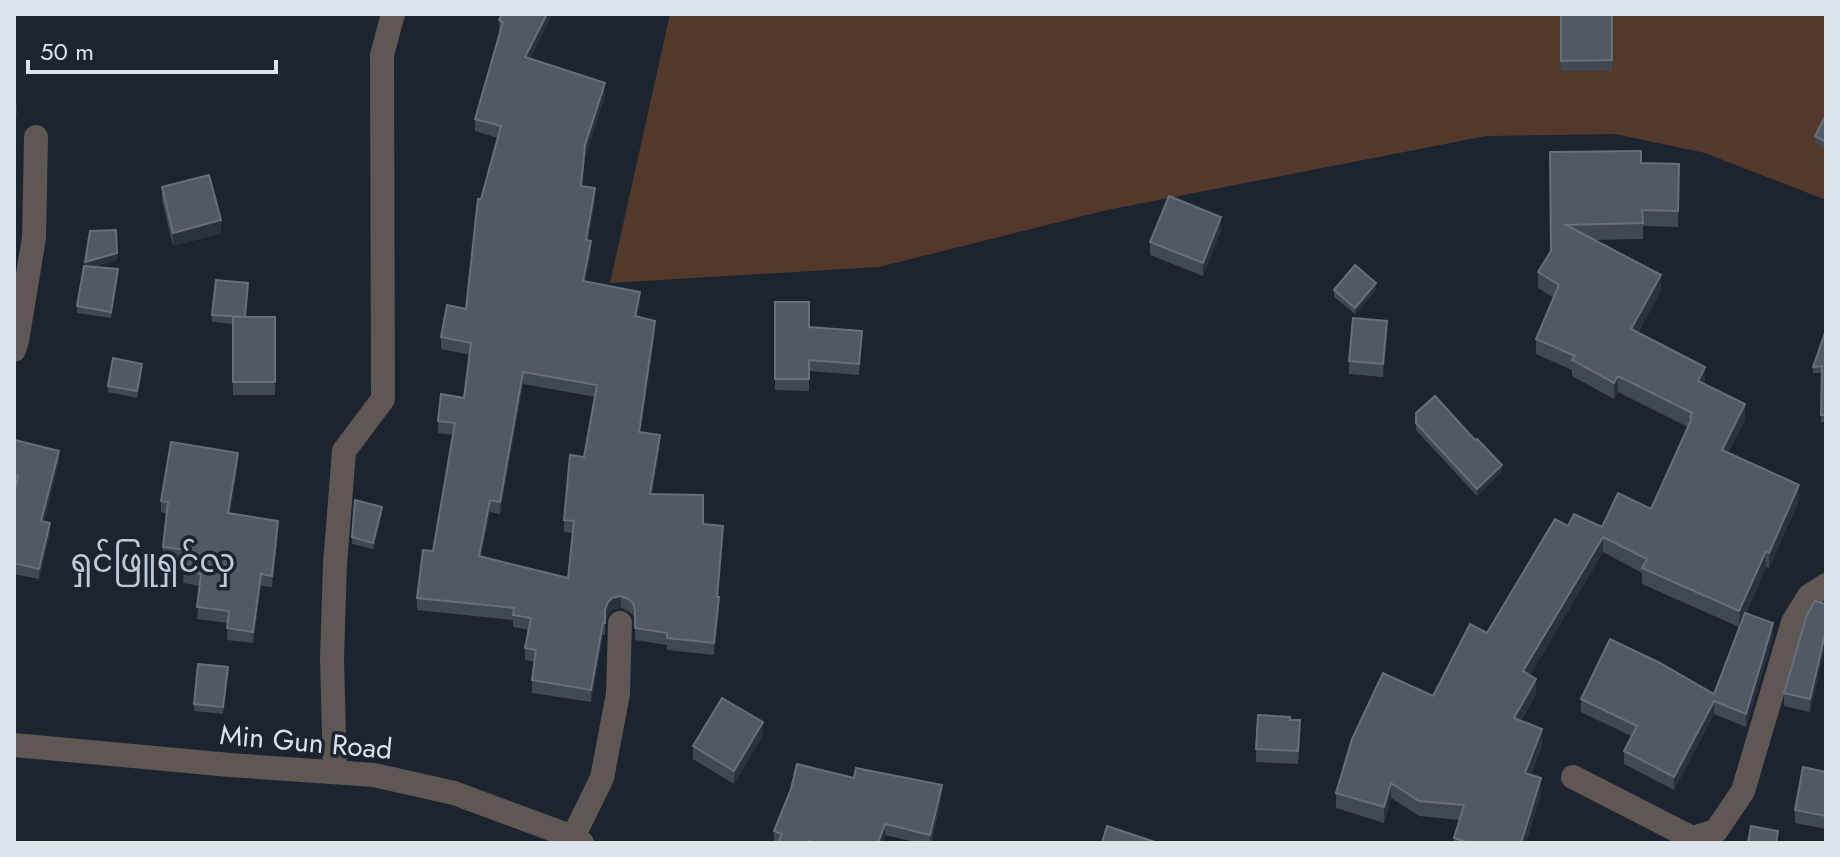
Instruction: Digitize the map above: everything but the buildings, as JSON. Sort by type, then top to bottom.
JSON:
[{"type":"street","points":[[335,772],[332,659],[344,451],[383,399],[382,55],[393,14]]},
{"type":"street","points":[[14,350],[34,238],[36,137]]},
{"type":"street","points":[[1573,777],[1691,841],[1716,831],[1743,791],[1793,622],[1809,596],[1826,585]]},
{"type":"street","points":[[578,840],[602,778],[618,694],[620,623]]},
{"type":"street","name":"Min Gun Road","points":[[14,745],[374,775],[454,793],[578,840]]},
{"type":"shaded area","points":[[670,14],[1826,14],[1826,200],[1705,153],[1615,134],[1486,136],[1107,210],[879,267],[610,283]]},
{"type":"district","name":"ရှင်ဖြူရှင်လှ","points":[[153,561]]}]
